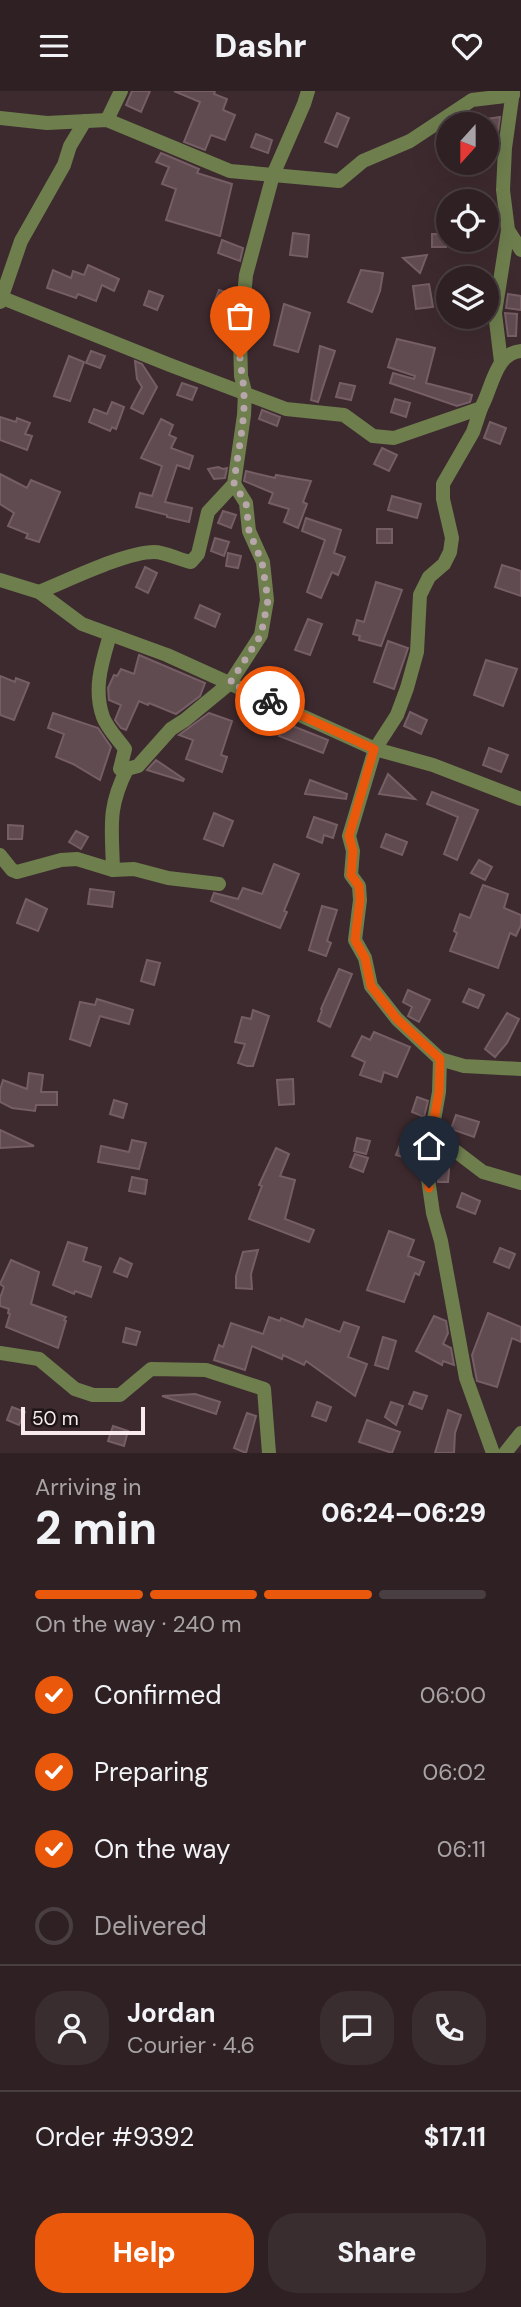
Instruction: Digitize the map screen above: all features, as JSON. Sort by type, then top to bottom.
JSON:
[{"type":"street","points":[[107,120],[121,91]]},
{"type":"street","points":[[39,592],[113,562],[149,553],[157,552],[191,562],[198,554],[208,512],[234,484],[245,392],[241,376],[240,339],[246,275],[273,175],[308,91]]},
{"type":"street","points":[[0,118],[47,123],[107,120],[230,171],[339,181],[363,161],[410,141],[471,100],[513,93],[505,148],[503,190],[508,230],[495,313],[501,362],[472,432],[443,484],[443,499],[452,538],[450,552],[444,564],[429,577],[420,595],[417,652],[407,688],[397,715],[374,749],[349,836],[353,851],[351,875],[359,886],[360,900],[355,940],[365,958],[371,986],[397,1019],[440,1059],[464,1066],[521,1069]]},
{"type":"street","points":[[85,121],[70,146],[64,165],[21,241],[1,299],[286,409],[344,415],[373,436],[394,438],[481,408]]},
{"type":"street","points":[[508,230],[521,250]]},
{"type":"street","points":[[501,362],[512,352],[521,351]]},
{"type":"street","points":[[113,870],[111,814],[117,790],[127,769],[138,767],[171,729],[230,683],[261,635],[268,600],[262,562],[249,531],[246,503],[234,484]]},
{"type":"street","points":[[0,580],[39,592],[82,624],[167,655],[374,749],[433,765],[521,799]]},
{"type":"street","points":[[110,635],[99,670],[98,695],[103,718],[125,749],[120,769]]},
{"type":"street","points":[[0,855],[12,870],[18,872],[61,859],[77,859],[113,870],[134,869],[168,878],[219,884]]},
{"type":"street","points":[[440,1059],[439,1092],[426,1165],[466,1378],[494,1453]]},
{"type":"street","points":[[433,1134],[483,1172],[521,1183]]},
{"type":"street","points":[[0,1353],[39,1359],[75,1389],[93,1395],[120,1395],[151,1369],[206,1370],[264,1389],[269,1453]]},
{"type":"street","points":[[505,1453],[521,1433]]},
{"type":"building","points":[[132,91],[150,91],[141,112],[126,105]]},
{"type":"building","points":[[174,91],[215,91],[214,94],[227,99],[223,110],[235,115],[225,140],[211,135],[205,150],[184,142],[200,102]]},
{"type":"building","points":[[337,113],[349,118],[337,147],[325,142]]},
{"type":"building","points":[[256,134],[272,140],[268,153],[251,147]]},
{"type":"building","points":[[161,153],[199,169],[197,173],[232,184],[220,236],[166,220],[176,189],[162,184],[169,167],[156,162]]},
{"type":"building","points":[[293,233],[309,235],[307,257],[290,255]]},
{"type":"building","points":[[432,234],[436,234],[436,247],[432,247]]},
{"type":"building","points":[[222,240],[243,248],[240,261],[218,253]]},
{"type":"building","points":[[427,255],[420,273],[403,258]]},
{"type":"building","points":[[88,265],[119,279],[114,291],[102,285],[96,301],[78,294],[76,298],[47,288],[53,270],[71,278],[73,271],[84,275]]},
{"type":"building","points":[[361,270],[383,273],[372,312],[348,302]]},
{"type":"building","points":[[429,284],[433,307],[416,309],[413,286]]},
{"type":"building","points":[[219,290],[234,295],[233,310],[214,303]]},
{"type":"building","points":[[149,291],[163,296],[157,310],[144,305]]},
{"type":"building","points":[[508,294],[521,296],[521,310],[506,308]]},
{"type":"building","points":[[284,304],[310,313],[298,352],[274,345]]},
{"type":"building","points":[[505,313],[517,314],[516,336],[508,336]]},
{"type":"building","points":[[397,339],[435,348],[426,383],[472,395],[470,402],[457,406],[390,383],[393,373],[414,379],[415,376],[388,367]]},
{"type":"building","points":[[320,346],[335,351],[318,402],[311,400]]},
{"type":"building","points":[[91,351],[105,356],[100,368],[86,363]]},
{"type":"building","points":[[69,356],[84,362],[70,401],[54,396]]},
{"type":"building","points":[[135,361],[142,364],[157,387],[143,414],[131,408],[142,387],[137,379]]},
{"type":"building","points":[[182,383],[197,388],[192,400],[177,395]]},
{"type":"building","points":[[340,383],[355,386],[351,400],[336,397]]},
{"type":"building","points":[[395,399],[410,403],[406,417],[391,412]]},
{"type":"building","points":[[112,402],[124,407],[116,429],[112,427],[110,431],[89,422],[94,409],[107,414]]},
{"type":"building","points":[[262,410],[280,417],[277,426],[259,419]]},
{"type":"building","points":[[0,417],[16,422],[17,418],[30,423],[25,434],[32,436],[27,450],[0,440]]},
{"type":"building","points":[[161,419],[173,425],[169,435],[176,438],[171,448],[193,456],[189,469],[177,465],[165,502],[192,508],[189,522],[136,507],[140,493],[152,496],[162,466],[141,458]]},
{"type":"building","points":[[490,422],[506,428],[500,444],[484,438]]},
{"type":"building","points":[[382,448],[397,455],[389,471],[374,464]]},
{"type":"building","points":[[227,468],[225,478],[214,479],[208,469]]},
{"type":"building","points":[[246,471],[275,478],[276,475],[311,481],[303,502],[307,504],[298,528],[284,522],[289,509],[269,503],[273,493],[244,481]]},
{"type":"building","points":[[0,474],[27,488],[31,480],[60,492],[39,542],[26,538],[28,534],[8,526],[14,513],[0,504]]},
{"type":"building","points":[[392,496],[421,504],[417,518],[388,510]]},
{"type":"building","points":[[223,511],[236,515],[231,528],[218,523]]},
{"type":"building","points":[[306,518],[341,530],[334,553],[345,557],[338,575],[332,572],[321,598],[307,592],[325,540],[302,531]]},
{"type":"building","points":[[377,529],[392,529],[392,543],[377,543]]},
{"type":"building","points":[[215,538],[229,542],[224,556],[211,551]]},
{"type":"building","points":[[228,553],[241,556],[238,568],[226,566]]},
{"type":"building","points":[[502,565],[521,571],[521,596],[495,587]]},
{"type":"building","points":[[145,567],[157,573],[148,593],[136,587]]},
{"type":"building","points":[[376,582],[402,590],[381,646],[359,640],[360,636],[353,634],[357,620],[364,622]]},
{"type":"building","points":[[200,605],[220,614],[215,627],[195,618]]},
{"type":"building","points":[[308,619],[322,624],[310,655],[295,650]]},
{"type":"building","points":[[388,641],[408,648],[394,689],[374,682]]},
{"type":"building","points":[[139,655],[205,683],[200,696],[176,714],[139,701],[126,730],[115,720],[121,705],[109,700],[108,688],[114,675],[117,676],[121,669],[134,674]]},
{"type":"building","points":[[486,660],[517,669],[503,706],[474,695]]},
{"type":"building","points":[[0,676],[15,682],[16,678],[29,683],[14,720],[0,715]]},
{"type":"building","points":[[410,712],[427,720],[421,734],[404,726]]},
{"type":"building","points":[[53,713],[98,728],[111,747],[100,780],[56,757],[64,734],[48,728]]},
{"type":"building","points":[[209,713],[232,721],[221,755],[227,757],[222,772],[186,759],[193,740],[179,735]]},
{"type":"building","points":[[285,723],[328,740],[323,753],[279,736]]},
{"type":"building","points":[[489,748],[508,755],[501,772],[483,765]]},
{"type":"building","points":[[156,760],[184,779],[183,781],[147,770]]},
{"type":"building","points":[[388,774],[415,799],[379,794]]},
{"type":"building","points":[[310,780],[347,794],[346,799],[305,794]]},
{"type":"building","points":[[432,792],[478,810],[457,860],[444,854],[458,817],[427,804]]},
{"type":"building","points":[[214,813],[233,821],[223,846],[204,839]]},
{"type":"building","points":[[314,817],[337,825],[333,838],[324,835],[322,843],[307,837]]},
{"type":"building","points":[[8,825],[23,826],[22,839],[8,839]]},
{"type":"building","points":[[76,831],[88,837],[81,849],[69,842]]},
{"type":"building","points":[[386,834],[407,842],[402,855],[381,847]]},
{"type":"building","points":[[479,860],[492,867],[485,880],[471,873]]},
{"type":"building","points":[[274,864],[299,874],[280,928],[211,901],[214,893],[238,899],[243,888],[262,894]]},
{"type":"building","points":[[483,885],[508,894],[504,908],[521,915],[521,925],[516,936],[510,933],[498,968],[450,951],[460,914],[470,918]]},
{"type":"building","points":[[90,889],[114,892],[112,907],[88,904]]},
{"type":"building","points":[[26,899],[47,909],[38,931],[17,923]]},
{"type":"building","points":[[322,906],[337,910],[327,941],[331,943],[326,956],[309,950]]},
{"type":"building","points":[[147,960],[160,963],[154,985],[141,981]]},
{"type":"building","points":[[339,969],[352,974],[330,1027],[318,1021]]},
{"type":"building","points":[[469,989],[484,995],[478,1008],[463,1002]]},
{"type":"building","points":[[408,990],[430,1000],[419,1022],[408,1016],[412,1007],[403,1002]]},
{"type":"building","points":[[97,999],[133,1010],[129,1024],[100,1016],[90,1046],[70,1039],[80,1002],[95,1005]]},
{"type":"building","points":[[253,1010],[269,1016],[253,1066],[247,1066],[238,1063],[245,1044],[235,1042],[242,1017],[251,1019]]},
{"type":"building","points":[[507,1013],[519,1019],[507,1043],[495,1057],[485,1049]]},
{"type":"building","points":[[374,1032],[410,1047],[397,1077],[384,1072],[381,1082],[360,1075],[365,1062],[352,1056],[362,1036],[370,1040]]},
{"type":"building","points":[[29,1073],[43,1075],[41,1092],[57,1092],[57,1105],[36,1105],[35,1111],[12,1108],[0,1102],[3,1080],[27,1089]]},
{"type":"building","points":[[293,1079],[294,1104],[279,1105],[277,1080]]},
{"type":"building","points":[[417,1097],[428,1101],[424,1117],[412,1112]]},
{"type":"building","points":[[114,1100],[127,1104],[123,1118],[110,1114]]},
{"type":"building","points":[[456,1115],[479,1122],[474,1137],[451,1129]]},
{"type":"building","points":[[0,1130],[34,1146],[0,1148]]},
{"type":"building","points":[[357,1138],[370,1141],[366,1154],[354,1151]]},
{"type":"building","points":[[132,1140],[146,1143],[139,1169],[98,1162],[101,1146],[129,1152]]},
{"type":"building","points":[[401,1142],[419,1148],[417,1162],[396,1155]]},
{"type":"building","points":[[276,1148],[289,1154],[280,1176],[295,1180],[285,1219],[314,1230],[309,1242],[249,1219],[262,1186],[259,1185]]},
{"type":"building","points":[[438,1151],[450,1159],[448,1182],[438,1182]]},
{"type":"building","points":[[355,1154],[368,1158],[363,1172],[350,1167]]},
{"type":"building","points":[[132,1177],[147,1180],[145,1194],[129,1191]]},
{"type":"building","points":[[462,1193],[480,1201],[475,1214],[457,1207]]},
{"type":"building","points":[[389,1231],[414,1240],[408,1256],[424,1262],[419,1275],[415,1273],[404,1302],[367,1290]]},
{"type":"building","points":[[68,1242],[87,1248],[83,1261],[101,1267],[91,1297],[75,1291],[74,1294],[53,1285]]},
{"type":"building","points":[[500,1248],[515,1254],[509,1268],[494,1262]]},
{"type":"building","points":[[258,1250],[251,1274],[252,1289],[236,1288],[236,1276],[243,1252]]},
{"type":"building","points":[[120,1258],[132,1264],[127,1277],[114,1272]]},
{"type":"building","points":[[11,1260],[39,1272],[31,1304],[66,1317],[58,1348],[6,1327],[10,1314],[9,1309],[0,1306],[4,1287],[0,1284]]},
{"type":"building","points":[[488,1313],[521,1327],[521,1342],[512,1338],[497,1387],[477,1381],[472,1355]]},
{"type":"building","points":[[434,1316],[446,1321],[448,1333],[443,1344],[451,1348],[454,1365],[443,1361],[442,1365],[416,1351]]},
{"type":"building","points":[[269,1317],[280,1321],[281,1318],[303,1327],[306,1319],[340,1332],[344,1322],[359,1327],[348,1357],[367,1364],[355,1396],[306,1361],[304,1365],[283,1355],[282,1359],[252,1346],[245,1370],[214,1360],[219,1345],[223,1347],[231,1323],[263,1334]]},
{"type":"building","points":[[126,1328],[140,1332],[136,1345],[123,1342]]},
{"type":"building","points":[[383,1337],[396,1341],[388,1369],[375,1365]]},
{"type":"building","points":[[414,1392],[427,1396],[422,1409],[409,1404]]},
{"type":"building","points":[[195,1394],[220,1402],[216,1414],[162,1396]]},
{"type":"building","points":[[317,1402],[331,1407],[326,1421],[312,1416]]},
{"type":"building","points":[[391,1402],[403,1406],[396,1425],[385,1417]]},
{"type":"building","points":[[12,1407],[25,1412],[19,1425],[7,1420]]},
{"type":"building","points":[[448,1410],[461,1415],[455,1433],[454,1453],[435,1453]]},
{"type":"building","points":[[247,1413],[256,1416],[246,1453],[234,1448]]},
{"type":"building","points":[[367,1420],[400,1432],[392,1453],[359,1442]]},
{"type":"building","points":[[113,1426],[128,1431],[124,1446],[108,1441]]},
{"type":"way so far","points":[[240,358],[245,392],[244,415],[234,484],[246,503],[249,531],[262,562],[268,600],[261,635],[230,683],[270,701]]},
{"type":"route","points":[[270,701],[374,749],[349,836],[353,851],[351,875],[359,886],[360,900],[355,940],[365,958],[371,986],[397,1019],[440,1059],[439,1092],[426,1165],[429,1188]]}]
